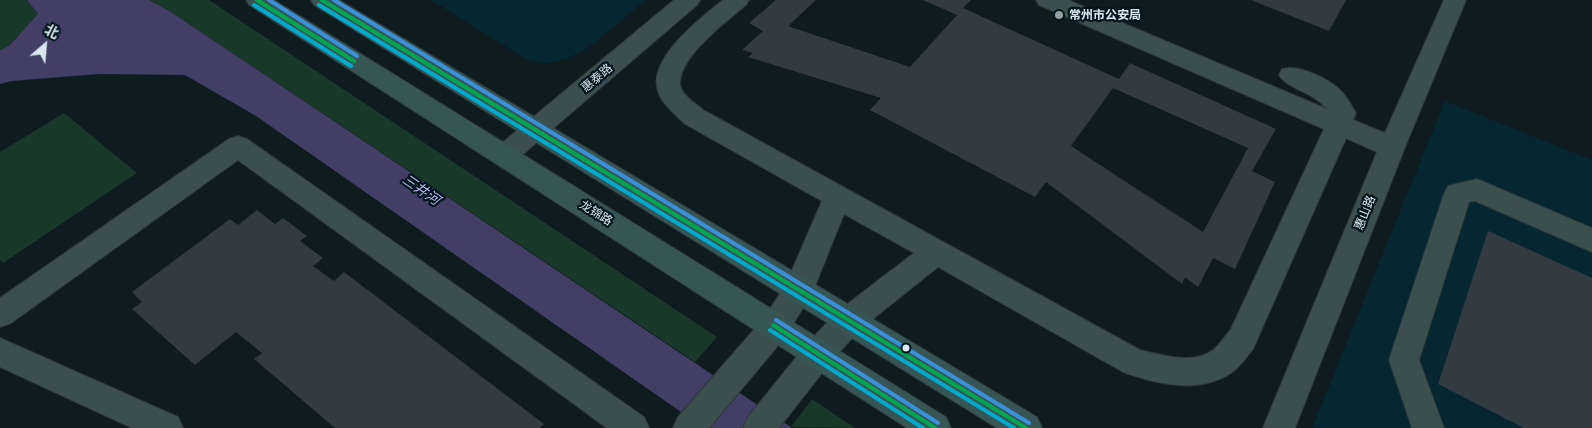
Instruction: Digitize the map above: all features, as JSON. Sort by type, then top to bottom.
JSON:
[{"type":"main road","name":"龙锦路","points":[[257,0],[935,428]]},
{"type":"main road","points":[[322,0],[534,131],[1026,428]]},
{"type":"street","name":"惠泰路","points":[[505,155],[689,0]]},
{"type":"street","points":[[738,0],[698,34],[681,54],[670,73],[669,87],[679,103],[694,117],[1134,362],[1166,370],[1200,372],[1224,361],[1242,339],[1340,125],[1343,113],[1336,99],[1322,88],[1291,75]]},
{"type":"street","points":[[1047,0],[1392,147]]},
{"type":"street","name":"惠山路","points":[[1279,428],[1392,147],[1455,0]]},
{"type":"street","points":[[0,314],[238,146],[633,428]]},
{"type":"street","points":[[1428,428],[1404,360],[1458,194],[1477,190],[1592,240]]},
{"type":"street","points":[[689,428],[775,326],[798,291],[837,197]]},
{"type":"street","points":[[759,428],[818,354],[848,321],[936,252]]},
{"type":"street","points":[[0,352],[167,428]]},
{"type":"shaded area","points":[[431,0],[646,0],[588,48],[566,59],[544,64],[526,59]]},
{"type":"shaded area","points":[[1445,101],[1592,160],[1592,428],[1312,428]]},
{"type":"green space","points":[[0,0],[27,0],[38,14],[10,45],[0,50]]},
{"type":"green space","points":[[149,0],[209,0],[717,337],[695,362],[171,12]]},
{"type":"green space","points":[[64,113],[137,173],[3,263],[0,260],[0,152]]},
{"type":"green space","points":[[812,399],[855,428],[791,427]]},
{"type":"water","name":"三井河","points":[[27,0],[149,0],[171,12],[792,428],[704,428],[256,116],[185,75],[99,74],[12,81],[0,84],[0,50],[10,45],[38,14]]},
{"type":"building","points":[[776,0],[816,0],[788,26],[910,67],[957,15],[923,0],[971,0],[963,8],[1119,79],[1130,63],[1276,129],[1252,171],[1275,182],[1235,269],[1213,258],[1198,287],[1185,277],[1182,284],[1046,182],[1035,197],[870,110],[881,98],[748,57],[753,53],[742,50],[763,31],[749,23]],"holes":[[[1113,88],[1248,148],[1203,232],[1071,146]]]},
{"type":"building","points":[[1251,0],[1346,0],[1329,31]]},
{"type":"building","points":[[257,210],[275,224],[283,218],[307,236],[300,241],[323,258],[313,266],[334,281],[344,272],[544,424],[540,428],[335,428],[254,359],[262,353],[236,332],[195,365],[132,309],[142,302],[132,292],[230,219],[238,225]]},
{"type":"building","points":[[1488,231],[1592,278],[1592,428],[1524,428],[1438,384]]},
{"type":"transit line","points":[[257,0],[354,61]]},
{"type":"transit line","points":[[269,0],[357,56]]},
{"type":"transit line","points":[[322,0],[1026,428]]},
{"type":"transit line","points":[[334,0],[1029,423]]},
{"type":"transit line","points":[[254,5],[351,66]]},
{"type":"transit line","points":[[319,5],[1014,428]]},
{"type":"transit line","points":[[776,320],[938,423]]},
{"type":"transit line","points":[[773,325],[935,428]]},
{"type":"transit line","points":[[770,330],[923,428]]},
{"type":"place","name":"常州市公安局","points":[[1059,15]]}]
